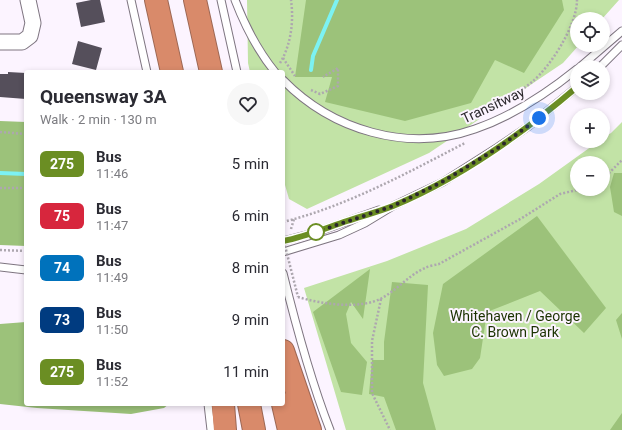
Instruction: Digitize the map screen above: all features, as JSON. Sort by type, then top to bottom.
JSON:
[{"type":"highway","points":[[156,0],[172,70]]},
{"type":"highway","points":[[195,0],[211,70]]},
{"type":"highway","points":[[285,358],[310,430]]},
{"type":"highway","points":[[222,406],[225,430]]},
{"type":"highway","points":[[249,406],[254,430]]},
{"type":"highway","points":[[283,406],[289,430]]},
{"type":"street","points":[[0,42],[22,42],[30,36],[32,24],[28,0]]},
{"type":"lane","points":[[131,0],[147,70]]},
{"type":"lane","points":[[221,0],[237,70]]},
{"type":"lane","points":[[235,0],[254,41],[274,70]]},
{"type":"lane","points":[[588,60],[622,31]]},
{"type":"lane","points":[[607,60],[622,45]]},
{"type":"lane","name":"Transitway","points":[[285,82],[310,104],[338,120],[370,132],[403,138],[419,138],[464,133],[487,125],[534,100],[570,75]]},
{"type":"lane","points":[[285,251],[339,235],[442,182],[498,148],[570,93]]},
{"type":"lane","points":[[285,240],[317,232],[393,206]]},
{"type":"lane","points":[[0,267],[24,270]]},
{"type":"lane","points":[[285,282],[313,383],[330,430]]},
{"type":"lane","points":[[208,406],[211,430]]},
{"type":"path","points":[[276,70],[283,58],[292,26],[290,0]]},
{"type":"path","points":[[483,113],[498,105],[533,81],[543,70],[567,35],[574,19],[577,0]]},
{"type":"path","points":[[283,58],[297,81]]},
{"type":"path","points":[[307,89],[320,94],[338,86],[338,68],[324,78]]},
{"type":"path","points":[[0,132],[24,134]]},
{"type":"path","points":[[285,221],[365,193],[466,142]]},
{"type":"path","points":[[610,172],[622,160]]},
{"type":"path","points":[[0,188],[24,188]]},
{"type":"path","points":[[285,246],[298,297],[315,302],[339,305],[374,302],[381,299],[424,269],[439,264],[460,253],[522,218],[560,194],[570,192]]},
{"type":"path","points":[[290,230],[294,219]]},
{"type":"path","points":[[0,250],[24,251]]},
{"type":"path","points":[[381,299],[372,341],[372,393],[390,430]]},
{"type":"green space","points":[[247,0],[619,0],[608,12],[570,12],[570,52],[573,52],[563,63],[429,153],[307,209],[289,199],[285,185],[285,70],[250,70],[248,63]]},
{"type":"green space","points":[[306,0],[562,0],[564,10],[524,73],[495,60],[471,103],[405,121],[325,102],[332,77],[295,77]]},
{"type":"green space","points":[[0,121],[24,122],[24,246],[0,245]]},
{"type":"green space","name":"Whitehaven / George C. Brown Park","points":[[622,122],[622,430],[346,430],[304,288],[387,261],[466,229],[539,184],[570,162],[570,196],[610,196],[610,156],[578,156],[589,148],[610,148],[610,134]]},
{"type":"green space","points":[[614,173],[622,173],[622,216],[614,212],[610,187]]},
{"type":"green space","points":[[537,216],[606,308],[584,333],[540,291],[487,312],[480,358],[472,369],[444,376],[437,365],[433,333],[443,284]]},
{"type":"green space","points":[[370,269],[363,319],[351,302],[346,314],[351,343],[367,362],[362,395],[341,392],[313,312]]},
{"type":"green space","points":[[392,282],[428,285],[423,383],[436,430],[396,430],[384,397],[369,394],[372,360],[384,360],[384,342]]},
{"type":"green space","points":[[622,313],[622,339],[616,320]]},
{"type":"green space","points":[[24,322],[24,406],[166,406],[164,408],[131,414],[37,408],[0,404],[0,324]]},
{"type":"green space","points":[[622,413],[622,430],[610,430]]},
{"type":"building","points":[[100,0],[105,22],[81,27],[76,3]]},
{"type":"building","points":[[78,41],[102,48],[96,70],[72,64]]},
{"type":"building","points":[[8,72],[24,73],[24,99],[0,97],[0,74],[8,74]]},
{"type":"waterway","points":[[311,70],[313,56],[337,0]]},
{"type":"waterway","points":[[0,173],[24,174]]},
{"type":"bus line","name":"275","points":[[285,241],[317,232],[393,206],[442,182],[498,148],[570,93]]},
{"type":"route","points":[[316,232],[393,206],[442,182],[498,148],[539,118]]}]
